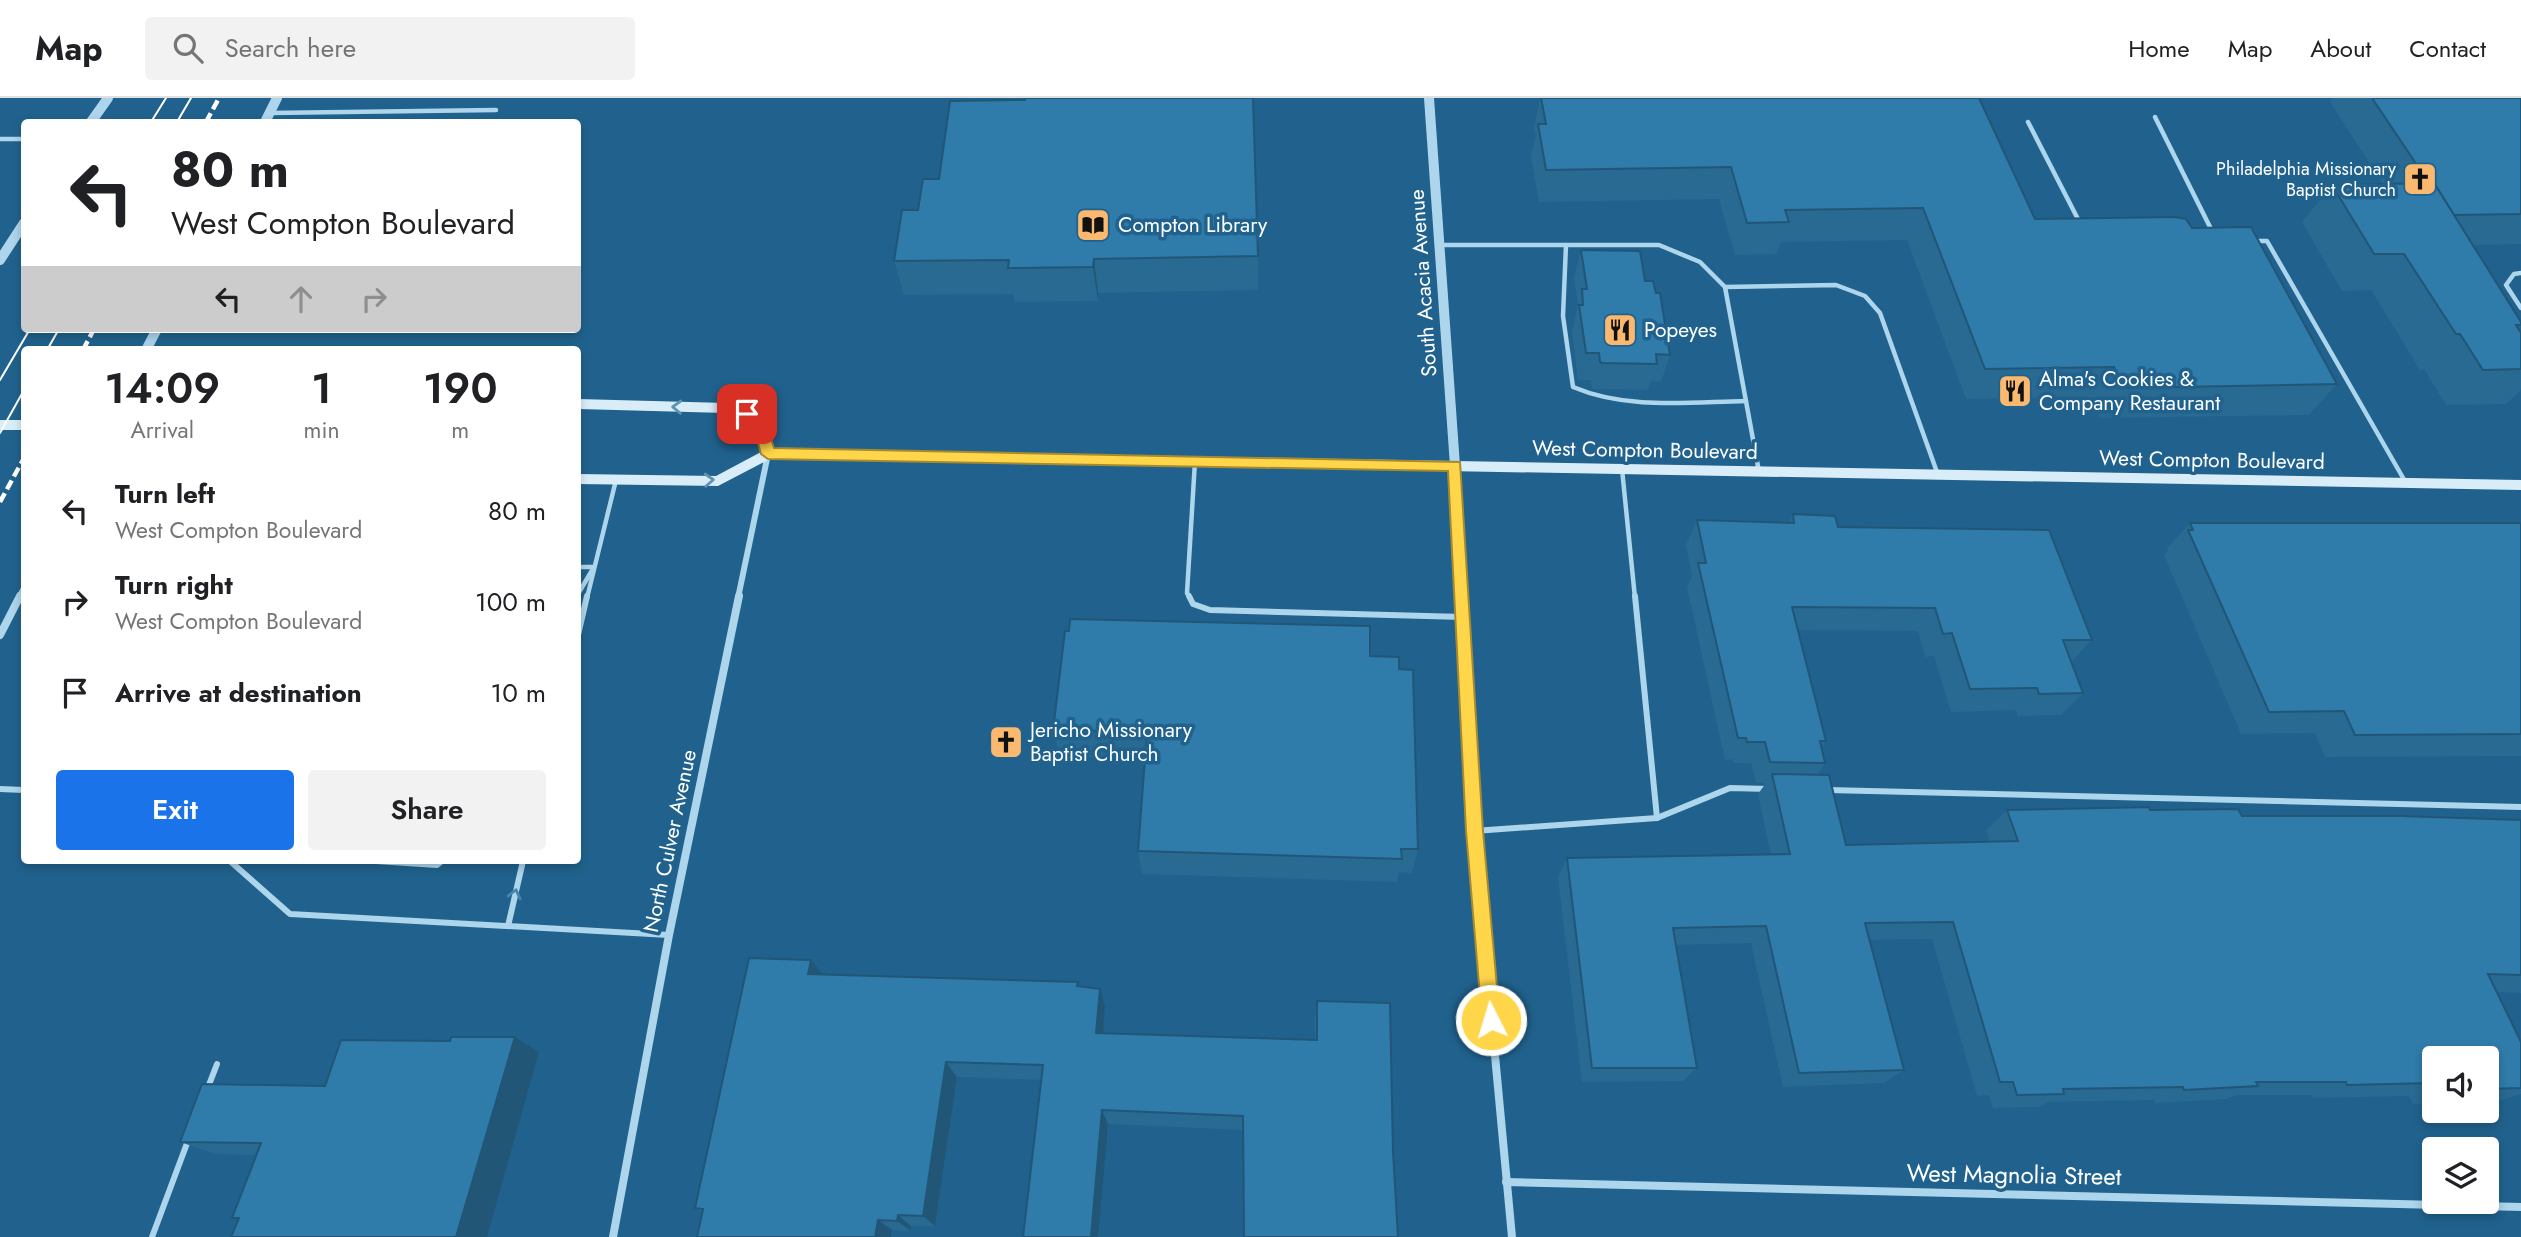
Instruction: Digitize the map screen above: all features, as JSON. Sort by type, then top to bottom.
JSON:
[{"type":"main road","points":[[581,404],[726,408],[747,414],[761,426],[768,454]]},
{"type":"main road","points":[[0,425],[21,425]]},
{"type":"main road","name":"West Compton Boulevard","points":[[581,479],[718,481],[768,454],[2521,485]]},
{"type":"street","points":[[93,119],[108,98]]},
{"type":"street","points":[[267,118],[277,98]]},
{"type":"street","name":"South Acacia Avenue","points":[[1429,98],[1455,466]]},
{"type":"street","points":[[0,260],[21,228]]},
{"type":"street","name":"North Culver Avenue","points":[[613,1237],[669,935],[768,454]]},
{"type":"street","points":[[1455,466],[1474,831],[1512,1237]]},
{"type":"street","points":[[0,635],[21,594]]},
{"type":"street","name":"West Magnolia Street","points":[[1506,1182],[2521,1207]]},
{"type":"lane","points":[[267,118],[496,110]]},
{"type":"lane","points":[[2155,117],[2217,240]]},
{"type":"lane","points":[[2028,122],[2087,237]]},
{"type":"lane","points":[[0,139],[21,139]]},
{"type":"lane","points":[[2242,241],[2267,241],[2406,483]]},
{"type":"lane","points":[[1441,245],[1659,245],[1699,262],[1725,287],[1759,471]]},
{"type":"lane","points":[[1566,245],[1562,283],[1569,371],[1573,387],[1590,396],[1618,400],[1746,401]]},
{"type":"lane","points":[[2521,274],[2514,274],[2506,285],[2521,308]]},
{"type":"lane","points":[[1725,287],[1836,285],[1865,296],[1880,313],[1938,475]]},
{"type":"lane","points":[[1195,461],[1187,593],[1193,604],[1210,610],[1463,617]]},
{"type":"lane","points":[[1622,469],[1657,818]]},
{"type":"lane","points":[[581,622],[616,480]]},
{"type":"lane","points":[[581,567],[594,567]]},
{"type":"lane","points":[[581,589],[594,567]]},
{"type":"lane","points":[[1474,831],[1657,818],[1730,788],[1771,789]]},
{"type":"lane","points":[[0,789],[21,790]]},
{"type":"lane","points":[[1813,790],[2521,807]]},
{"type":"lane","points":[[233,864],[290,914],[669,935]]},
{"type":"lane","points":[[508,926],[522,864]]},
{"type":"lane","points":[[203,1101],[216,1064]]},
{"type":"lane","points":[[152,1237],[194,1126]]},
{"type":"building","name":"Compton Library","points":[[1025,98],[1253,98],[1258,256],[1094,259],[1093,267],[1008,268],[1009,260],[894,261],[902,210],[918,210],[923,179],[939,179],[950,101]]},
{"type":"building","points":[[1541,98],[1979,98],[2035,219],[2175,217],[2186,219],[2192,228],[2251,227],[2337,384],[2123,388],[2114,367],[1985,369],[1923,208],[1785,210],[1789,222],[1747,223],[1731,167],[1546,170],[1538,124],[1546,124]]},
{"type":"building","points":[[2372,98],[2521,98],[2521,214],[2454,215],[2434,183],[2429,183]]},
{"type":"building","points":[[2434,183],[2521,322],[2521,325],[2516,325],[2521,333],[2521,369],[2483,370],[2404,254],[2374,254],[2332,185]]},
{"type":"building","points":[[1581,250],[1640,251],[1645,281],[1653,281],[1656,293],[1660,293],[1670,355],[1656,354],[1657,364],[1602,363],[1599,353],[1586,353],[1579,305],[1583,305],[1582,289],[1587,289]]},
{"type":"building","points":[[1793,514],[1835,516],[1838,527],[2049,530],[2092,640],[2063,640],[2083,693],[2039,694],[2037,688],[1970,689],[1952,633],[1943,634],[1935,608],[1792,607],[1826,741],[1820,741],[1825,763],[1770,762],[1765,742],[1747,742],[1746,738],[1738,738],[1698,563],[1706,563],[1697,520],[1794,523]]},
{"type":"building","points":[[2190,523],[2521,523],[2521,734],[2355,735],[2344,711],[2269,712],[2188,530],[2193,530]]},
{"type":"building","points":[[1070,619],[1370,626],[1370,656],[1399,657],[1399,669],[1413,670],[1418,849],[1401,849],[1402,859],[1138,851],[1147,732],[1053,730],[1065,631],[1069,631]]},
{"type":"building","points":[[1772,774],[1829,775],[1846,845],[2018,841],[2007,810],[2149,807],[2150,810],[2238,809],[2242,816],[2401,816],[2521,820],[2521,975],[2488,974],[2521,1042],[2521,1088],[2499,1089],[2499,1046],[2422,1046],[2422,1083],[2347,1085],[2346,1082],[2256,1082],[2258,1086],[2184,1090],[2183,1087],[2063,1089],[2064,1094],[2017,1095],[2013,1082],[2000,1082],[1953,922],[1865,923],[1904,1070],[1799,1073],[1766,926],[1673,928],[1697,1068],[1592,1068],[1567,858],[1790,854]]},
{"type":"building","points":[[749,958],[811,960],[808,974],[1078,982],[1077,986],[1100,989],[1096,1033],[1317,1040],[1317,1001],[1390,1003],[1398,1237],[1244,1237],[1243,1116],[1102,1110],[1091,1237],[1023,1237],[1043,1065],[946,1062],[923,1216],[898,1215],[897,1221],[878,1220],[875,1237],[697,1237],[703,1209],[695,1208]]},
{"type":"building","points":[[451,1037],[515,1037],[456,1237],[231,1237],[239,1218],[232,1218],[261,1143],[180,1142],[202,1084],[325,1086],[341,1040],[450,1041]]},
{"type":"tram line","points":[[153,119],[166,98]]},
{"type":"tram line","points":[[179,119],[191,98]]},
{"type":"tram line","points":[[0,380],[28,333]]},
{"type":"tram line","points":[[49,346],[57,333]]},
{"type":"tram line","points":[[0,433],[21,395]]},
{"type":"railway","points":[[208,119],[219,98]]},
{"type":"railway","points":[[85,346],[92,333]]},
{"type":"railway","points":[[0,502],[21,464]]},
{"type":"place","name":"Philadelphia Missionary Baptist Church","points":[[2420,179]]},
{"type":"place","name":"Compton Library","points":[[1093,225]]},
{"type":"place","name":"Popeyes","points":[[1620,330]]},
{"type":"place","name":"Alma's Cookies & Company Restaurant","points":[[2015,391]]},
{"type":"place","name":"Jericho Missionary Baptist Church","points":[[1006,742]]},
{"type":"route","points":[[747,414],[761,426],[768,454],[1455,466],[1474,831],[1491,1020]]}]
